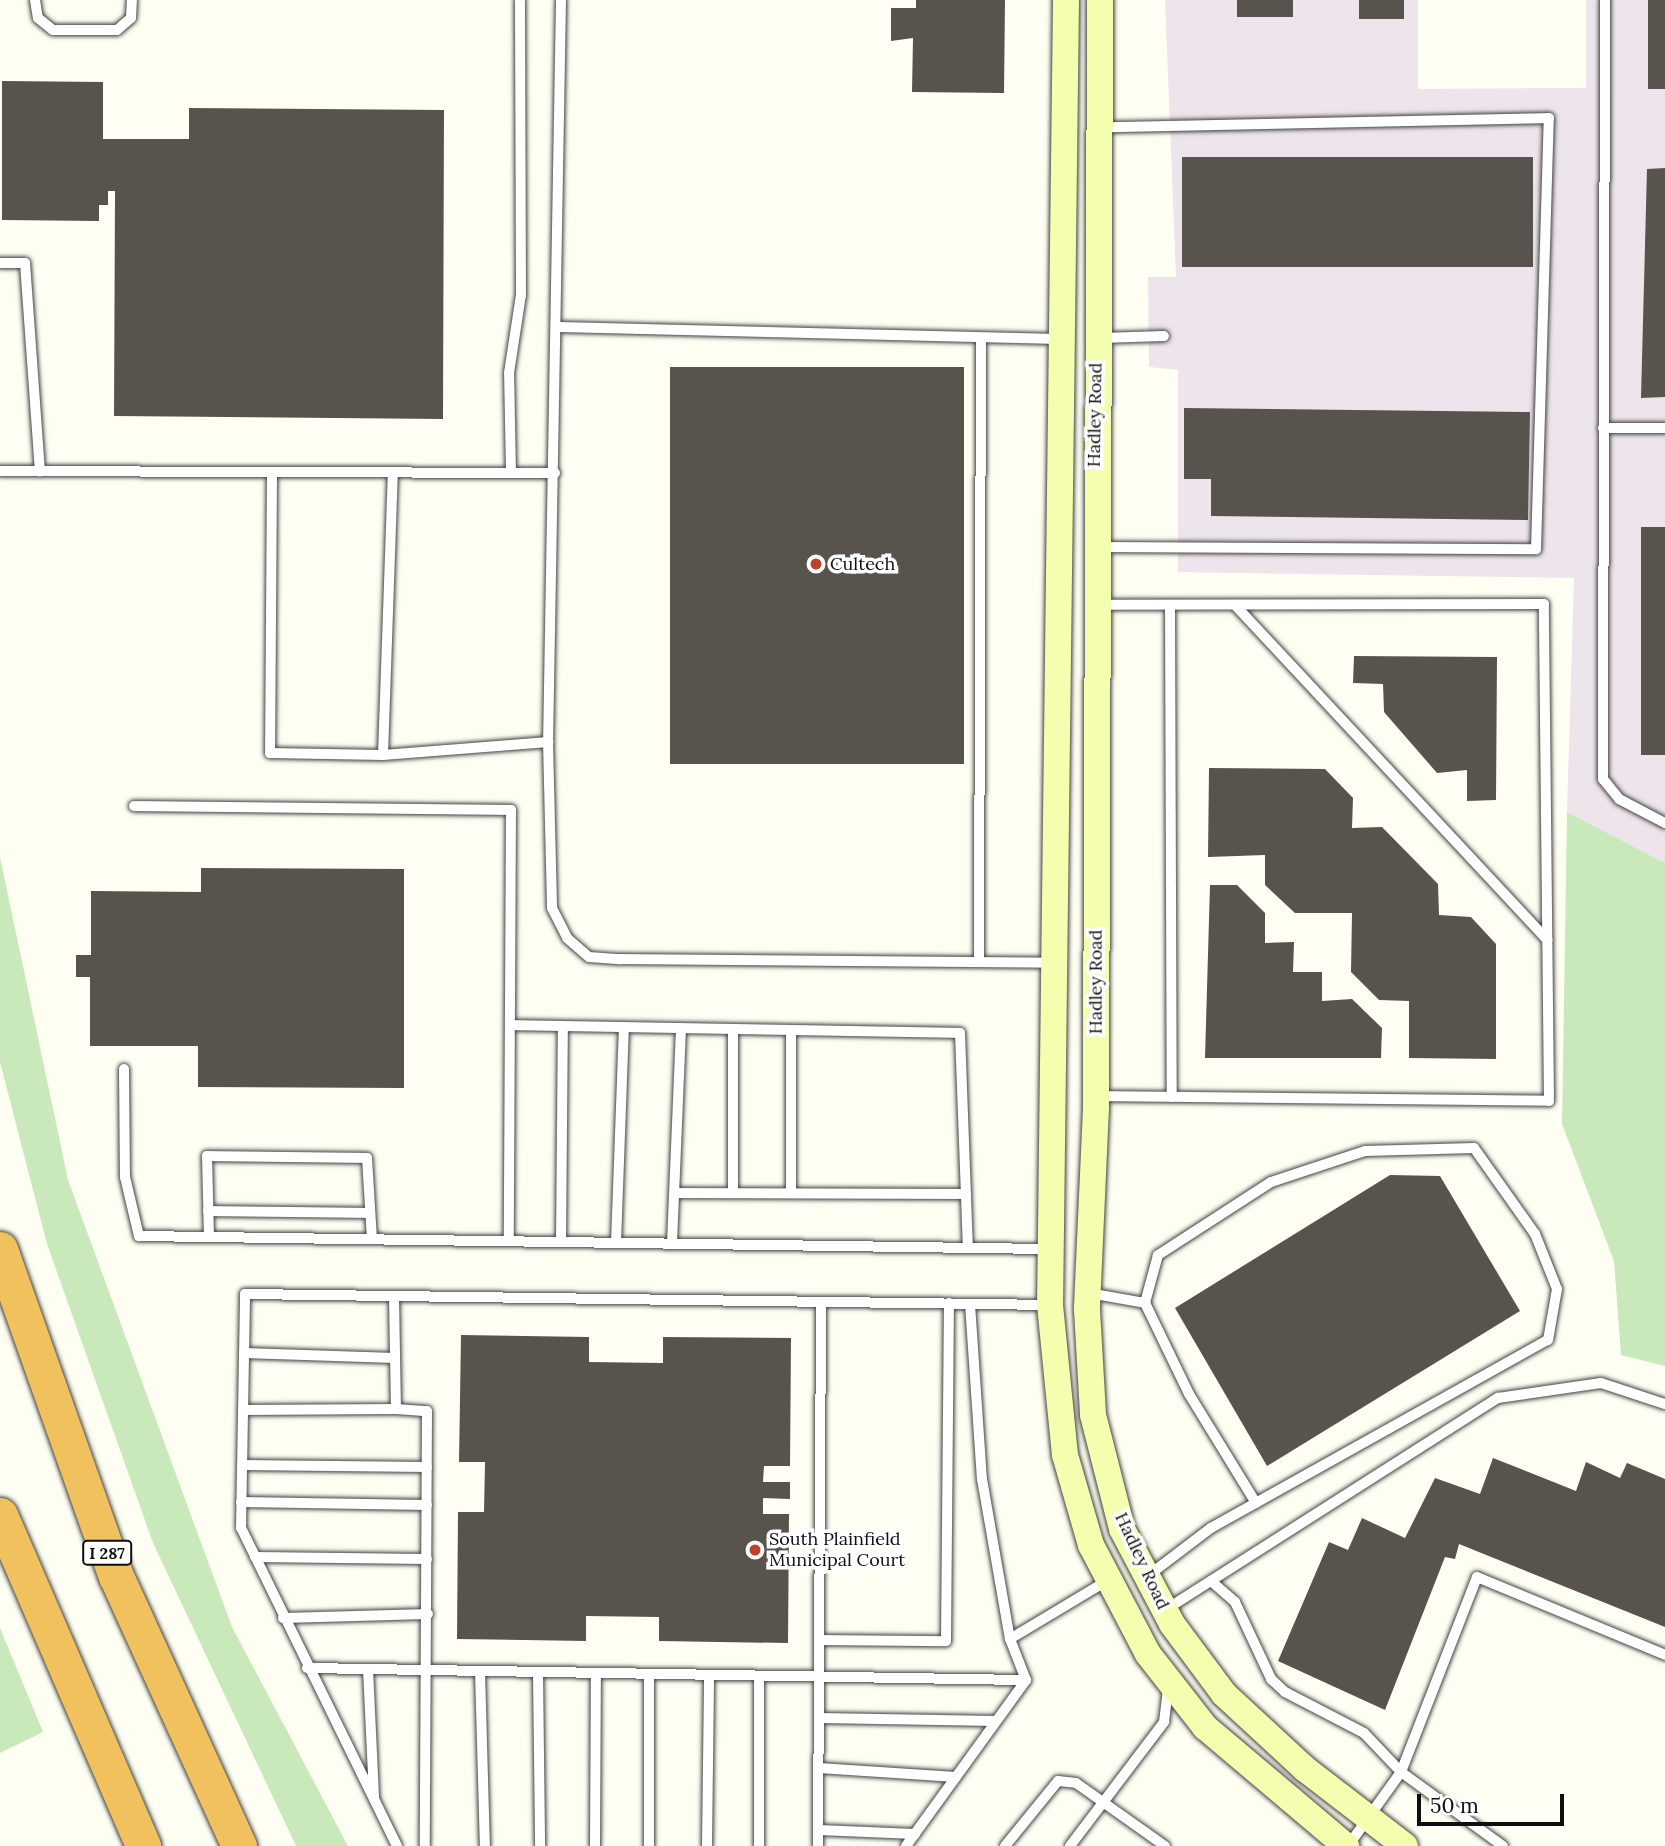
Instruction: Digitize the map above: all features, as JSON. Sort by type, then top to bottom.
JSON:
[{"type":"highway","name":"I 287","points":[[0,1249],[116,1576],[239,1846]]},
{"type":"highway","points":[[0,1515],[143,1846]]},
{"type":"main road","name":"Hadley Road","points":[[1066,0],[1050,1305],[1065,1455],[1108,1580],[1161,1671],[1205,1727],[1347,1846]]},
{"type":"main road","name":"Hadley Road","points":[[1100,0],[1101,127],[1094,547],[1096,1096],[1088,1301],[1093,1415],[1122,1529],[1165,1610],[1224,1694],[1405,1846]]},
{"type":"main road","points":[[1050,1305],[1088,1301]]},
{"type":"lane","points":[[35,0],[38,18],[66,30],[117,30],[131,18],[132,0]]},
{"type":"lane","points":[[511,473],[509,373],[522,295],[520,0]]},
{"type":"lane","points":[[561,0],[559,327],[548,742],[552,908],[567,938],[589,957],[1054,963]]},
{"type":"lane","points":[[1605,0],[1604,779],[1619,799],[1665,823]]},
{"type":"lane","points":[[1094,547],[1536,549],[1549,118],[1101,127]]},
{"type":"lane","points":[[0,263],[26,263],[40,471]]},
{"type":"lane","points":[[559,327],[981,340],[1060,339]]},
{"type":"lane","points":[[1097,338],[1164,336]]},
{"type":"lane","points":[[979,962],[981,340]]},
{"type":"lane","points":[[1603,428],[1665,428]]},
{"type":"lane","points":[[0,471],[555,473]]},
{"type":"lane","points":[[383,755],[393,473]]},
{"type":"lane","points":[[272,474],[270,753],[383,755],[548,742]]},
{"type":"lane","points":[[1094,605],[1544,604],[1549,1101],[1096,1096]]},
{"type":"lane","points":[[1170,605],[1172,1097]]},
{"type":"lane","points":[[1235,605],[1547,940]]},
{"type":"lane","points":[[134,806],[511,810],[509,1241]]},
{"type":"lane","points":[[510,1025],[960,1033],[968,1248]]},
{"type":"lane","points":[[561,1242],[563,1026]]},
{"type":"lane","points":[[616,1243],[624,1027]]},
{"type":"lane","points":[[672,1243],[681,1028]]},
{"type":"lane","points":[[733,1029],[733,1193]]},
{"type":"lane","points":[[791,1030],[791,1193]]},
{"type":"lane","points":[[124,1069],[125,1177],[139,1236],[1051,1249]]},
{"type":"lane","points":[[1147,1577],[1256,1503],[1548,1340],[1557,1289],[1535,1234],[1474,1148],[1365,1151],[1271,1182],[1158,1255],[1145,1303],[1189,1394],[1256,1503]]},
{"type":"lane","points":[[209,1237],[207,1156],[340,1157],[367,1158],[372,1239]]},
{"type":"lane","points":[[674,1193],[966,1194]]},
{"type":"lane","points":[[208,1212],[370,1213]]},
{"type":"lane","points":[[397,1846],[307,1668],[241,1528],[245,1294],[1050,1305]]},
{"type":"lane","points":[[394,1296],[396,1409]]},
{"type":"lane","points":[[818,1846],[821,1301]]},
{"type":"lane","points":[[1088,1301],[1145,1303]]},
{"type":"lane","points":[[821,1640],[946,1641],[950,1303]]},
{"type":"lane","points":[[970,1304],[982,1479],[1010,1639],[1026,1680]]},
{"type":"lane","points":[[244,1353],[395,1358]]},
{"type":"lane","points":[[1165,1610],[1498,1398],[1601,1383],[1665,1404]]},
{"type":"lane","points":[[243,1410],[427,1411],[428,1670],[425,1846]]},
{"type":"lane","points":[[242,1465],[427,1467]]},
{"type":"lane","points":[[241,1502],[427,1505]]},
{"type":"lane","points":[[254,1557],[427,1559]]},
{"type":"lane","points":[[1347,1846],[1401,1772],[1477,1577],[1665,1655]]},
{"type":"lane","points":[[1010,1639],[1108,1580]]},
{"type":"lane","points":[[1211,1581],[1235,1602],[1271,1679],[1306,1705],[1364,1733],[1401,1772],[1503,1846]]},
{"type":"lane","points":[[283,1618],[428,1614]]},
{"type":"lane","points":[[307,1668],[1026,1680]]},
{"type":"lane","points":[[368,1669],[374,1801]]},
{"type":"lane","points":[[480,1671],[485,1846]]},
{"type":"lane","points":[[1070,1846],[1164,1722],[1169,1695],[1161,1671]]},
{"type":"lane","points":[[538,1673],[540,1846]]},
{"type":"lane","points":[[595,1846],[596,1673]]},
{"type":"lane","points":[[649,1674],[649,1846]]},
{"type":"lane","points":[[707,1846],[709,1675]]},
{"type":"lane","points":[[759,1846],[760,1676]]},
{"type":"lane","points":[[906,1846],[1026,1680]]},
{"type":"lane","points":[[820,1718],[996,1721]]},
{"type":"lane","points":[[819,1768],[956,1777]]},
{"type":"lane","points":[[1005,1846],[1058,1781],[1076,1783],[1103,1800],[1158,1844]]},
{"type":"lane","points":[[818,1830],[915,1834]]},
{"type":"shaded area","points":[[1165,0],[1418,0],[1418,89],[1586,88],[1586,0],[1665,0],[1665,863],[1567,812],[1574,578],[1178,572],[1178,370],[1149,367],[1148,277],[1176,277]]},
{"type":"green space","points":[[1567,812],[1665,863],[1665,1366],[1621,1355],[1614,1261],[1562,1124]]},
{"type":"green space","points":[[0,857],[68,1180],[232,1627],[348,1846],[296,1846],[153,1543],[47,1244],[0,1062]]},
{"type":"green space","points":[[0,1628],[43,1732],[0,1753]]},
{"type":"building","points":[[916,0],[1005,0],[1004,93],[912,92],[913,38],[891,41],[891,8],[916,8]]},
{"type":"building","points":[[1237,0],[1293,0],[1293,17],[1237,17]]},
{"type":"building","points":[[1359,0],[1404,0],[1404,19],[1359,19]]},
{"type":"building","points":[[1648,0],[1665,0],[1665,89],[1648,89]]},
{"type":"building","points":[[2,81],[103,82],[103,139],[189,139],[189,108],[444,110],[443,419],[114,416],[115,191],[108,191],[108,205],[99,205],[99,221],[2,220]]},
{"type":"building","points":[[1182,157],[1533,157],[1533,267],[1182,267]]},
{"type":"building","points":[[1665,168],[1665,397],[1641,398],[1647,169]]},
{"type":"building","name":"Cultech","points":[[670,367],[964,367],[964,764],[670,764]]},
{"type":"building","points":[[1184,408],[1530,412],[1528,520],[1211,516],[1211,479],[1184,479]]},
{"type":"building","points":[[1641,527],[1665,527],[1665,755],[1641,755]]},
{"type":"building","points":[[1354,656],[1497,657],[1496,800],[1467,801],[1467,770],[1437,773],[1384,712],[1383,684],[1353,683]]},
{"type":"building","points":[[1209,768],[1325,769],[1353,798],[1352,828],[1382,827],[1438,884],[1439,915],[1471,917],[1496,944],[1496,1059],[1409,1058],[1409,1001],[1379,1000],[1351,972],[1352,913],[1295,913],[1265,885],[1265,855],[1208,857]]},
{"type":"building","points":[[201,868],[404,869],[404,1088],[198,1087],[198,1046],[90,1046],[90,977],[76,977],[76,955],[91,955],[91,891],[201,892]]},
{"type":"building","points":[[1210,885],[1237,885],[1265,913],[1265,943],[1294,942],[1293,972],[1322,972],[1322,1001],[1352,999],[1382,1028],[1381,1058],[1205,1058]]},
{"type":"building","points":[[1390,1175],[1440,1176],[1520,1311],[1267,1466],[1175,1308]]},
{"type":"building","points":[[461,1335],[589,1337],[589,1362],[663,1363],[663,1337],[791,1338],[790,1466],[764,1466],[763,1482],[790,1482],[790,1499],[763,1498],[763,1514],[789,1514],[788,1643],[659,1641],[659,1617],[586,1616],[586,1641],[457,1639],[458,1512],[484,1512],[485,1462],[459,1462]]},
{"type":"building","points":[[1493,1458],[1576,1491],[1586,1462],[1620,1478],[1627,1463],[1665,1479],[1665,1627],[1459,1544],[1455,1559],[1445,1557],[1385,1710],[1278,1661],[1329,1542],[1348,1550],[1362,1518],[1405,1538],[1435,1478],[1480,1494]]},
{"type":"place","name":"Cultech","points":[[816,564]]},
{"type":"place","name":"South Plainfield Municipal Court","points":[[755,1550]]}]
